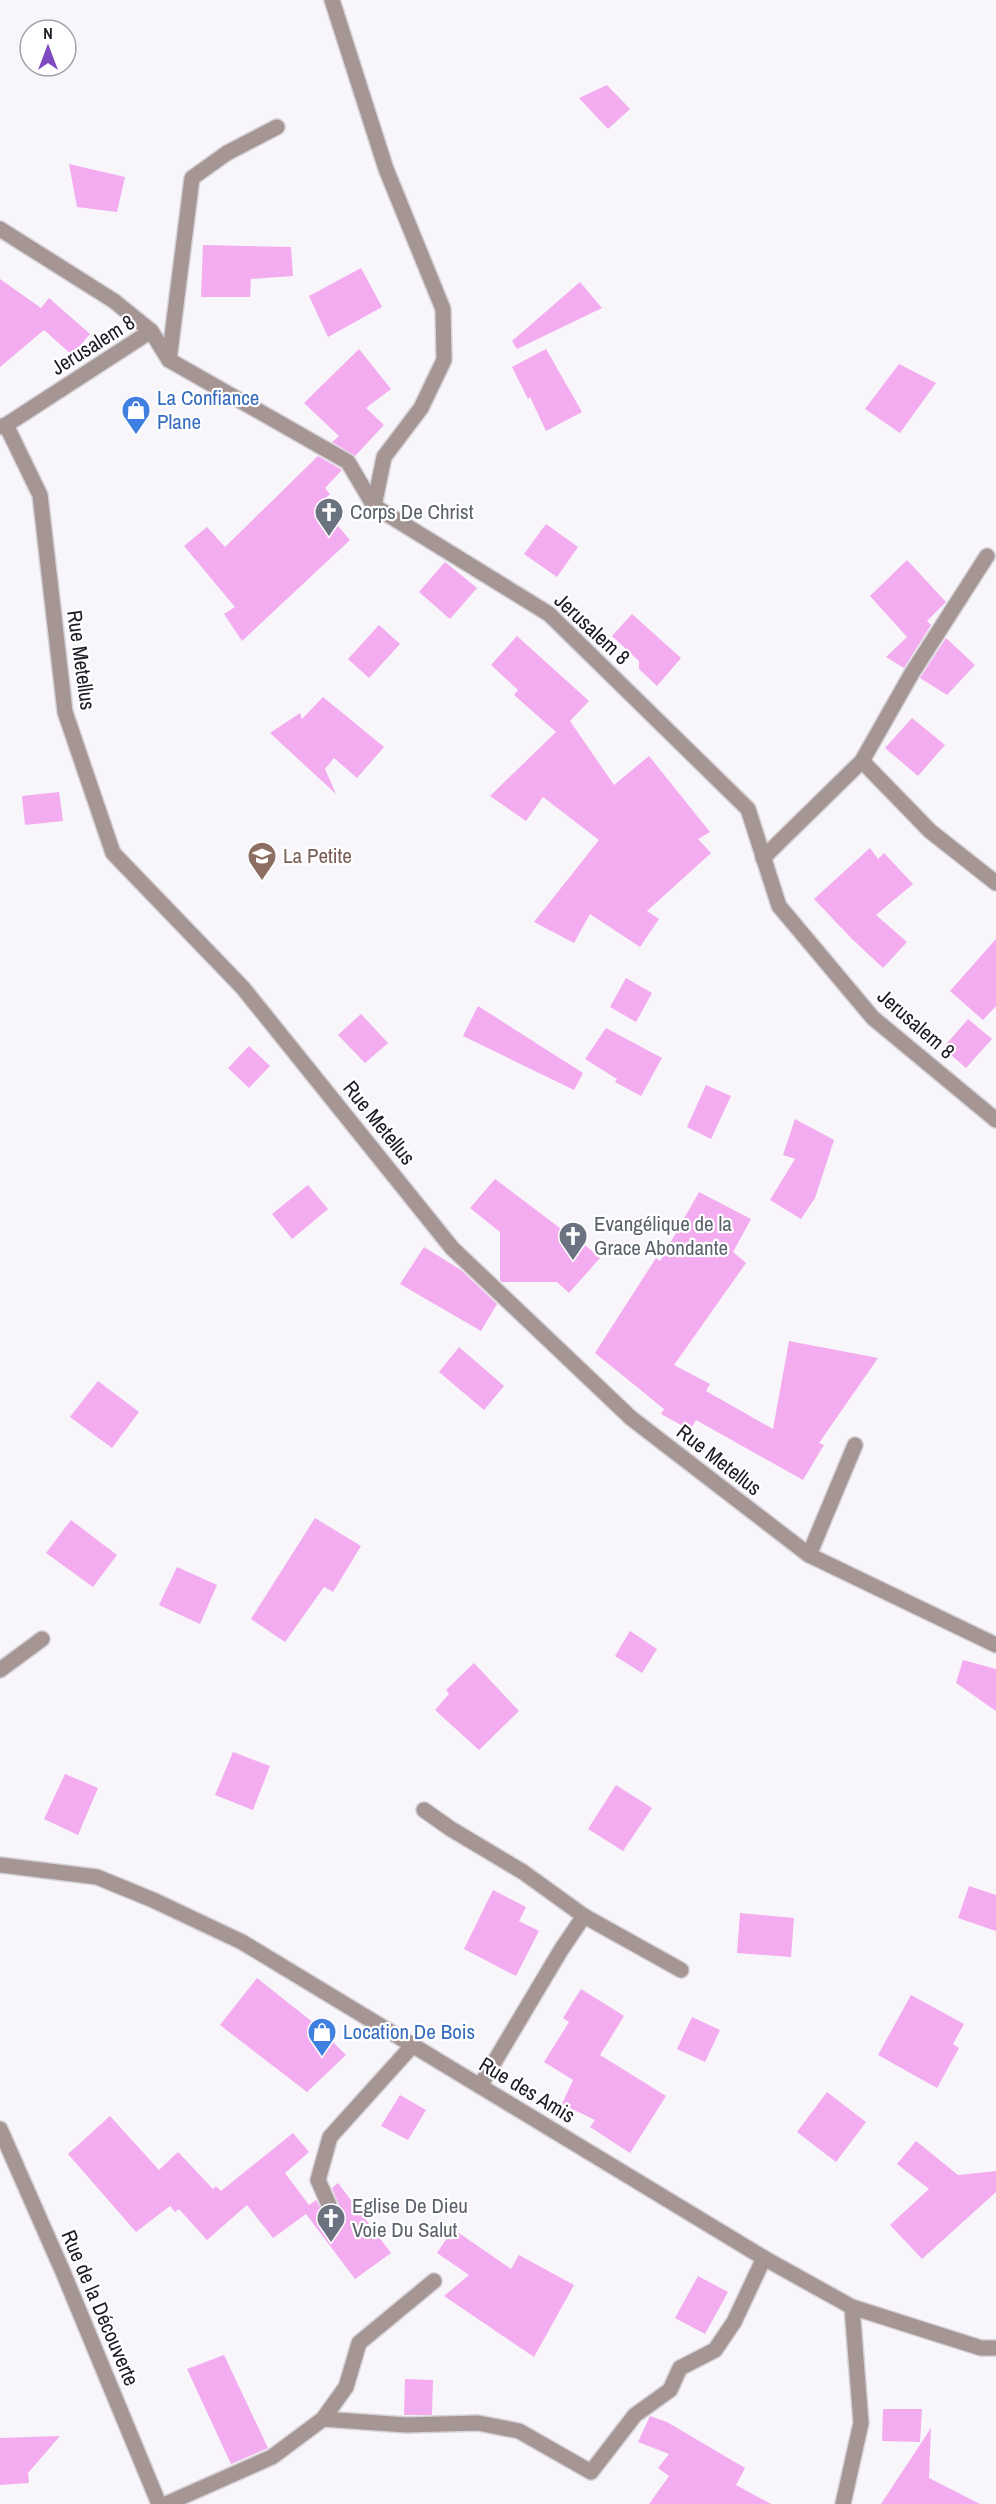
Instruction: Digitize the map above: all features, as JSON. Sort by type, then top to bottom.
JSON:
[{"type":"street","points":[[332,0],[386,169],[443,309],[444,360],[421,408],[384,457],[374,506]]},
{"type":"street","points":[[169,360],[192,178],[227,153],[277,127]]},
{"type":"street","points":[[0,229],[114,302],[151,331]]},
{"type":"street","name":"Jerusalem 8","points":[[3,426],[151,331],[169,360],[348,462],[374,506],[549,614],[748,809],[779,906],[873,1018],[996,1120]]},
{"type":"street","name":"Rue Metellus","points":[[3,426],[40,495],[65,712],[113,854],[243,988],[452,1248],[631,1418],[809,1555],[996,1645]]},
{"type":"street","points":[[763,858],[862,761],[912,673],[987,556]]},
{"type":"street","points":[[862,761],[930,831],[996,883]]},
{"type":"street","points":[[809,1555],[855,1445]]},
{"type":"street","points":[[0,1670],[42,1639]]},
{"type":"street","points":[[424,1810],[451,1830],[523,1872],[584,1916],[681,1970]]},
{"type":"street","name":"Rue des Amis","points":[[0,1865],[97,1877],[153,1900],[242,1942],[764,2258],[852,2307],[981,2348],[996,2348]]},
{"type":"street","points":[[480,2086],[561,1950],[584,1916]]},
{"type":"street","points":[[329,2205],[318,2180],[330,2137],[413,2045]]},
{"type":"street","name":"Rue de la Découverte","points":[[0,2129],[63,2272],[159,2504]]},
{"type":"street","points":[[323,2419],[406,2425],[478,2423],[519,2431],[591,2472],[635,2415],[670,2390],[680,2368],[715,2349],[734,2322],[764,2258]]},
{"type":"street","points":[[166,2504],[272,2457],[323,2419],[346,2387],[359,2343],[434,2281]]},
{"type":"street","points":[[843,2504],[861,2423],[852,2307]]},
{"type":"building","points":[[607,85],[630,109],[608,129],[579,98]]},
{"type":"building","points":[[69,164],[125,177],[117,212],[77,207]]},
{"type":"building","points":[[203,245],[291,247],[293,276],[251,279],[250,297],[201,297]]},
{"type":"building","points":[[361,268],[382,307],[328,337],[309,296]]},
{"type":"building","points":[[0,279],[41,308],[49,298],[90,334],[72,355],[44,330],[0,367]]},
{"type":"building","points":[[580,282],[602,308],[517,349],[512,341]]},
{"type":"building","points":[[359,349],[391,389],[366,408],[384,425],[355,456],[332,442],[339,436],[304,403]]},
{"type":"building","points":[[546,349],[582,412],[546,431],[530,397],[528,399],[512,367]]},
{"type":"building","points":[[899,364],[936,383],[900,433],[865,409]]},
{"type":"building","points":[[318,456],[342,470],[325,488],[330,494],[319,504],[350,540],[242,641],[224,614],[235,607],[184,546],[207,527],[225,547]]},
{"type":"building","points":[[546,524],[578,547],[557,577],[524,554]]},
{"type":"building","points":[[907,560],[946,602],[927,621],[931,625],[904,668],[886,657],[907,637],[870,596]]},
{"type":"building","points":[[445,562],[477,588],[450,619],[419,592]]},
{"type":"building","points":[[632,614],[681,658],[657,686],[639,669],[639,661],[612,636]]},
{"type":"building","points":[[379,625],[400,644],[369,678],[348,659]]},
{"type":"building","points":[[517,636],[589,701],[570,721],[614,785],[649,756],[710,832],[698,839],[711,853],[647,911],[659,919],[640,947],[590,914],[574,943],[534,922],[599,840],[543,797],[526,821],[490,796],[556,732],[514,695],[518,690],[491,665]]},
{"type":"building","points":[[946,638],[975,665],[947,695],[920,678]]},
{"type":"building","points":[[323,697],[384,747],[357,778],[334,758],[325,769],[336,794],[270,733],[300,713],[302,719]]},
{"type":"building","points":[[912,718],[945,745],[918,776],[885,748]]},
{"type":"building","points":[[59,792],[63,821],[25,825],[22,796]]},
{"type":"building","points":[[870,848],[878,859],[884,853],[913,884],[876,915],[907,942],[883,968],[814,899]]},
{"type":"building","points":[[996,939],[996,1006],[983,1020],[950,991]]},
{"type":"building","points":[[626,978],[652,993],[636,1022],[610,1007]]},
{"type":"building","points":[[478,1006],[583,1073],[574,1090],[463,1036]]},
{"type":"building","points":[[361,1014],[388,1043],[365,1063],[338,1035]]},
{"type":"building","points":[[968,1019],[992,1039],[966,1068],[943,1048]]},
{"type":"building","points":[[606,1028],[662,1058],[641,1096],[615,1082],[617,1079],[585,1059]]},
{"type":"building","points":[[249,1046],[270,1066],[249,1088],[228,1068]]},
{"type":"building","points":[[706,1085],[731,1096],[711,1139],[687,1127]]},
{"type":"building","points":[[795,1119],[834,1140],[815,1198],[801,1219],[770,1200],[795,1159],[783,1155]]},
{"type":"building","points":[[495,1179],[569,1235],[571,1233],[600,1258],[569,1293],[557,1282],[502,1282],[500,1280],[500,1232],[470,1208]]},
{"type":"building","points":[[308,1185],[328,1209],[292,1239],[272,1214]]},
{"type":"building","points":[[699,1192],[751,1219],[733,1252],[746,1263],[674,1365],[710,1384],[706,1391],[773,1429],[789,1341],[878,1358],[819,1443],[824,1445],[803,1480],[696,1420],[690,1430],[661,1414],[664,1409],[595,1353],[656,1258],[660,1261]]},
{"type":"building","points":[[424,1247],[461,1270],[497,1304],[481,1331],[400,1284]]},
{"type":"building","points":[[459,1347],[504,1386],[484,1410],[439,1372]]},
{"type":"building","points":[[98,1381],[139,1412],[112,1448],[70,1417]]},
{"type":"building","points":[[315,1518],[361,1546],[333,1592],[324,1587],[285,1642],[251,1619]]},
{"type":"building","points":[[71,1520],[117,1555],[93,1587],[46,1553]]},
{"type":"building","points":[[177,1567],[217,1585],[200,1624],[159,1605]]},
{"type":"building","points":[[630,1631],[657,1649],[642,1673],[615,1656]]},
{"type":"building","points":[[963,1660],[996,1669],[996,1711],[956,1683]]},
{"type":"building","points":[[474,1663],[519,1711],[479,1750],[435,1710],[449,1694],[446,1690]]},
{"type":"building","points":[[233,1752],[270,1766],[253,1810],[215,1795]]},
{"type":"building","points":[[65,1774],[98,1788],[78,1835],[44,1819]]},
{"type":"building","points":[[616,1785],[652,1808],[623,1851],[588,1829]]},
{"type":"building","points":[[969,1886],[996,1895],[996,1931],[958,1918]]},
{"type":"building","points":[[493,1890],[526,1907],[519,1921],[539,1931],[516,1976],[464,1949]]},
{"type":"building","points":[[740,1913],[794,1918],[791,1957],[737,1953]]},
{"type":"building","points":[[257,1978],[315,2024],[346,2055],[307,2092],[220,2025]]},
{"type":"building","points":[[581,1989],[624,2016],[600,2055],[666,2096],[630,2153],[590,2127],[595,2120],[562,2104],[573,2080],[544,2062],[569,2022],[563,2018]]},
{"type":"building","points":[[911,1995],[964,2024],[953,2044],[959,2048],[937,2088],[878,2055]]},
{"type":"building","points":[[692,2017],[720,2030],[705,2062],[677,2049]]},
{"type":"building","points":[[827,2092],[866,2122],[836,2162],[797,2132]]},
{"type":"building","points":[[400,2095],[426,2110],[408,2140],[381,2126]]},
{"type":"building","points":[[110,2116],[159,2170],[178,2152],[213,2189],[216,2186],[221,2191],[293,2133],[309,2152],[285,2173],[309,2205],[316,2200],[323,2212],[333,2214],[339,2205],[332,2188],[338,2183],[391,2253],[355,2279],[306,2214],[273,2238],[247,2205],[207,2240],[179,2209],[175,2212],[170,2206],[136,2232],[68,2154]]},
{"type":"building","points":[[916,2141],[958,2175],[996,2171],[996,2192],[922,2259],[890,2225],[929,2189],[897,2164]]},
{"type":"building","points":[[453,2229],[511,2269],[519,2255],[574,2285],[534,2357],[444,2296],[469,2275],[437,2253]]},
{"type":"building","points":[[698,2276],[728,2292],[705,2334],[675,2318]]},
{"type":"building","points":[[224,2355],[268,2448],[231,2464],[187,2369]]},
{"type":"building","points":[[405,2379],[433,2380],[432,2415],[404,2415]]},
{"type":"building","points":[[883,2409],[922,2409],[920,2442],[882,2441]]},
{"type":"building","points":[[650,2416],[667,2422],[745,2468],[736,2485],[771,2504],[649,2504],[669,2476],[658,2468],[669,2454],[638,2442]]},
{"type":"building","points":[[931,2428],[929,2478],[980,2504],[881,2504]]},
{"type":"building","points":[[60,2436],[28,2473],[29,2483],[0,2485],[0,2438]]},
{"type":"place","name":"La Confiance Plane","points":[[136,436]]},
{"type":"place","name":"Corps De Christ","points":[[329,538]]},
{"type":"place","name":"La Petite","points":[[262,882]]},
{"type":"place","name":"Evangélique de la Grace Abondante","points":[[573,1262]]},
{"type":"place","name":"Location De Bois","points":[[322,2058]]},
{"type":"place","name":"Eglise De Dieu Voie Du Salut","points":[[331,2244]]}]
